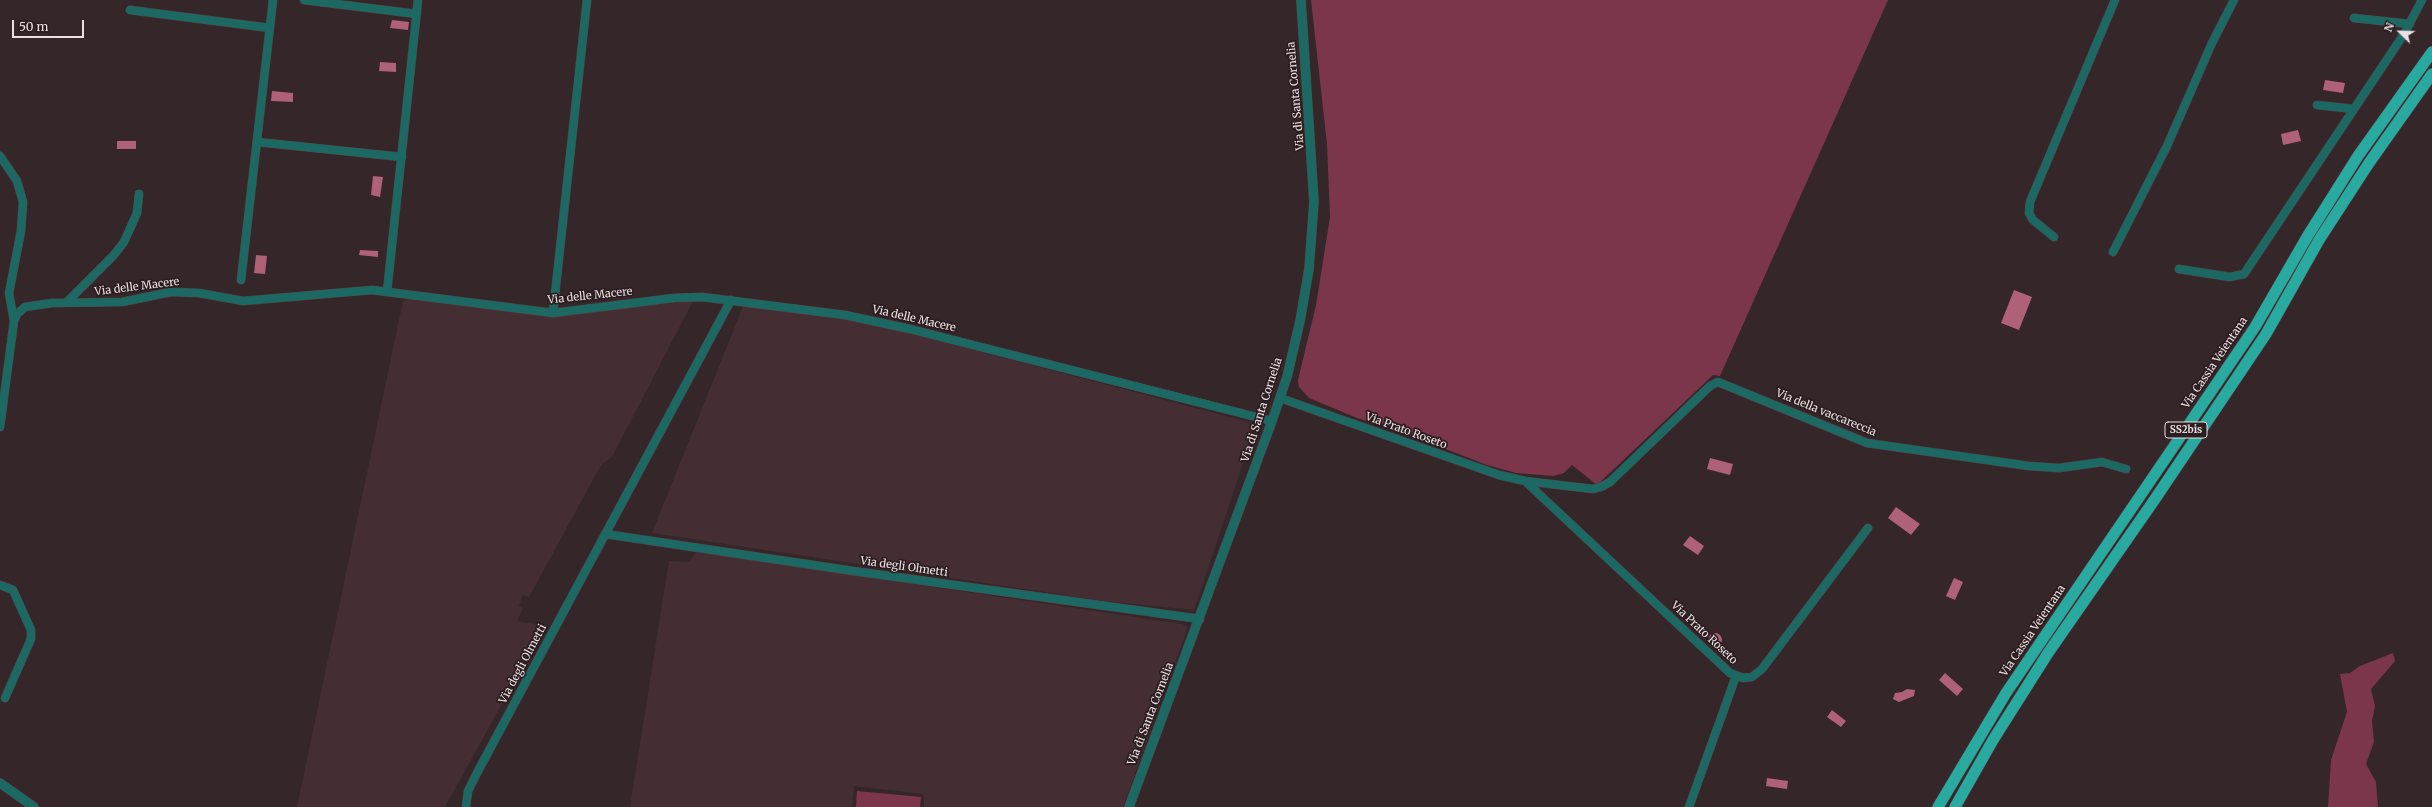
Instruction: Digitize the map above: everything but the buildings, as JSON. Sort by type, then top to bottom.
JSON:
[{"type":"highway","name":"Via Cassia Veientana","points":[[1938,807],[2006,693],[2255,327],[2307,237],[2354,162],[2432,52]]},
{"type":"highway","name":"SS2bis","points":[[1955,807],[1992,740],[2048,653],[2257,347],[2319,240],[2360,176],[2432,74]]},
{"type":"street","points":[[242,280],[273,0]]},
{"type":"street","points":[[304,0],[417,14]]},
{"type":"street","points":[[388,292],[418,0]]},
{"type":"street","points":[[553,313],[587,0]]},
{"type":"street","name":"Via di Santa Cornelia","points":[[1129,807],[1200,619],[1272,421],[1280,398],[1300,321],[1309,269],[1314,222],[1312,142],[1301,0]]},
{"type":"street","points":[[2054,237],[2033,220],[2029,213],[2030,202],[2115,0]]},
{"type":"street","points":[[2113,252],[2167,146],[2212,43],[2234,0]]},
{"type":"street","points":[[2178,270],[2230,277],[2244,274],[2410,24],[2422,0]]},
{"type":"street","points":[[130,10],[270,28]]},
{"type":"street","points":[[2354,18],[2410,24]]},
{"type":"street","points":[[2317,105],[2354,110]]},
{"type":"street","points":[[257,142],[402,157]]},
{"type":"street","points":[[0,156],[17,181],[23,202],[21,231],[9,292],[14,321],[0,428]]},
{"type":"street","points":[[67,302],[113,256],[124,242],[137,213],[139,194]]},
{"type":"street","name":"Via delle Macere","points":[[14,321],[17,314],[25,307],[67,302],[122,302],[171,292],[199,293],[237,301],[365,290],[553,313],[674,298],[702,297],[845,315],[888,323],[1272,421]]},
{"type":"street","name":"Via degli Olmetti","points":[[466,807],[468,791],[477,773],[731,300]]},
{"type":"street","name":"Via della vaccareccia","points":[[1583,487],[1597,488],[1608,484],[1710,386],[1718,382],[1867,443],[2035,467],[2059,468],[2102,462],[2126,469]]},
{"type":"street","name":"Via Prato Roseto","points":[[1280,398],[1483,470],[1525,481],[1583,487]]},
{"type":"street","name":"Via Prato Roseto","points":[[1525,481],[1736,676],[1752,677],[1762,669],[1868,528]]},
{"type":"street","name":"Via degli Olmetti","points":[[605,534],[846,570],[1200,619]]},
{"type":"street","points":[[0,585],[14,590],[31,630],[30,639],[5,698]]},
{"type":"street","points":[[1689,807],[1736,676]]},
{"type":"street","points":[[0,783],[34,807]]},
{"type":"shaded area","points":[[1311,0],[1888,0],[1720,376],[1713,375],[1597,485],[1572,465],[1564,473],[1553,476],[1516,473],[1487,465],[1394,429],[1357,418],[1309,398],[1299,387],[1298,380],[1316,305],[1330,217],[1327,144]]},
{"type":"shaded area","points":[[392,20],[409,22],[408,30],[390,28]]},
{"type":"shaded area","points":[[380,62],[396,63],[396,72],[379,71]]},
{"type":"shaded area","points":[[2325,80],[2345,83],[2343,93],[2323,90]]},
{"type":"shaded area","points":[[272,91],[293,93],[293,102],[271,101]]},
{"type":"shaded area","points":[[2298,130],[2301,141],[2283,145],[2281,134]]},
{"type":"shaded area","points":[[117,141],[136,141],[136,149],[117,149]]},
{"type":"shaded area","points":[[373,176],[383,177],[380,197],[371,195]]},
{"type":"shaded area","points":[[360,250],[378,251],[378,257],[359,255]]},
{"type":"shaded area","points":[[256,255],[267,256],[265,274],[254,273]]},
{"type":"shaded area","points":[[2014,290],[2032,297],[2019,330],[2001,323]]},
{"type":"shaded area","points":[[411,298],[547,316],[693,301],[612,457],[601,465],[529,597],[523,595],[519,606],[523,608],[517,621],[545,626],[445,807],[297,807],[403,301]]},
{"type":"shaded area","points":[[744,304],[872,323],[1256,424],[1194,610],[1104,601],[652,533]]},
{"type":"shaded area","points":[[1710,458],[1733,464],[1730,475],[1707,469]]},
{"type":"shaded area","points":[[1896,507],[1920,524],[1911,535],[1888,518]]},
{"type":"shaded area","points":[[1690,536],[1704,546],[1698,555],[1683,545]]},
{"type":"shaded area","points":[[697,552],[1182,624],[1188,627],[1123,807],[924,807],[924,794],[854,786],[852,807],[630,807],[669,561],[689,562]]},
{"type":"shaded area","points":[[1954,578],[1963,582],[1955,600],[1946,596]]},
{"type":"shaded area","points":[[1712,633],[1718,633],[1722,637],[1722,643],[1718,647],[1712,647],[1708,643],[1708,637]]},
{"type":"shaded area","points":[[2393,653],[2395,661],[2371,689],[2375,706],[2372,721],[2374,742],[2366,764],[2376,782],[2378,807],[2328,807],[2331,760],[2347,712],[2340,674],[2350,673],[2360,666]]},
{"type":"shaded area","points":[[1945,673],[1963,689],[1957,696],[1939,680]]},
{"type":"shaded area","points":[[1907,689],[1915,690],[1914,696],[1899,702],[1893,699],[1895,693],[1902,692]]},
{"type":"shaded area","points":[[1832,710],[1846,721],[1841,727],[1827,717]]},
{"type":"shaded area","points":[[1767,778],[1788,781],[1787,789],[1766,786]]},
{"type":"shaded area","points":[[857,791],[921,797],[920,807],[856,807]]}]
